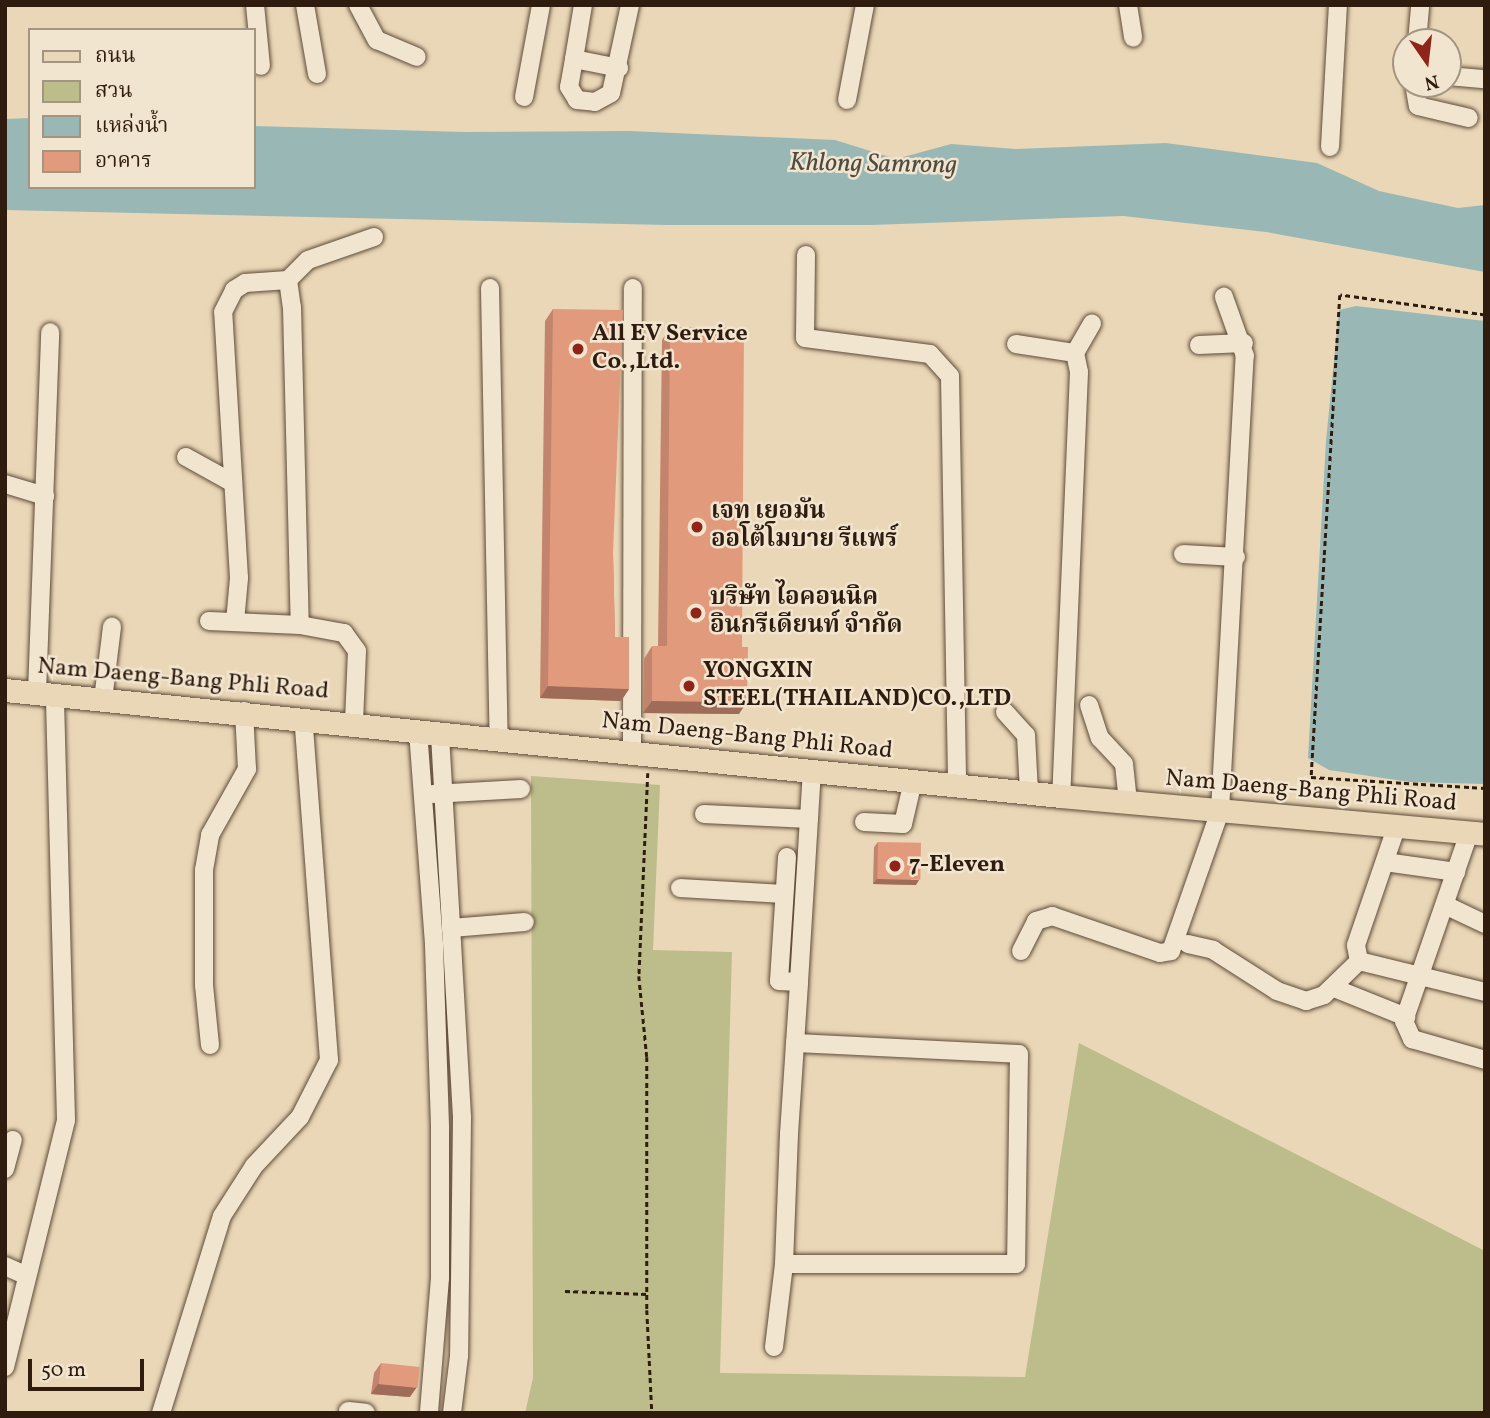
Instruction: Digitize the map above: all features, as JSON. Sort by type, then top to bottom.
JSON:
[{"type":"main road","name":"Nam Daeng-Bang Phli Road","points":[[5,690],[354,722],[429,733],[640,751],[1029,793],[1477,834]]},
{"type":"street","points":[[255,5],[261,66]]},
{"type":"street","points":[[305,5],[317,74]]},
{"type":"street","points":[[358,5],[377,40],[417,57]]},
{"type":"street","points":[[524,97],[541,5]]},
{"type":"street","points":[[583,5],[569,87],[577,100],[584,102],[611,93],[619,68],[630,5]]},
{"type":"street","points":[[847,100],[865,5]]},
{"type":"street","points":[[1128,5],[1133,38]]},
{"type":"street","points":[[1331,147],[1338,5]]},
{"type":"street","points":[[1419,28],[1420,5]]},
{"type":"street","points":[[574,59],[619,68]]},
{"type":"street","points":[[1462,77],[1485,79]]},
{"type":"street","points":[[1417,98],[1418,106],[1469,118]]},
{"type":"street","points":[[235,622],[239,578],[223,312],[234,290],[245,283],[288,280],[308,260],[332,248],[374,237]]},
{"type":"street","points":[[806,255],[805,338],[930,354],[950,376],[957,785]]},
{"type":"street","points":[[288,280],[292,307],[300,625]]},
{"type":"street","points":[[490,288],[499,740]]},
{"type":"street","points":[[633,288],[640,751]]},
{"type":"street","points":[[1021,951],[1036,921],[1052,916],[1160,953],[1171,951],[1220,811],[1236,557],[1244,343],[1224,298]]},
{"type":"street","points":[[1061,796],[1081,402],[1075,353],[1092,324]]},
{"type":"street","points":[[5,1367],[66,1120],[46,694],[45,496],[50,332]]},
{"type":"street","points":[[1199,345],[1244,343]]},
{"type":"street","points":[[1016,344],[1075,353]]},
{"type":"street","points":[[186,457],[233,483]]},
{"type":"street","points":[[5,484],[45,496]]},
{"type":"street","points":[[1182,554],[1236,557]]},
{"type":"street","points":[[209,621],[300,625],[344,633],[357,651],[354,722]]},
{"type":"street","points":[[103,700],[112,627]]},
{"type":"street","points":[[1088,705],[1100,738],[1124,764],[1128,802]]},
{"type":"street","points":[[210,1045],[204,985],[204,870],[210,835],[247,769],[244,711]]},
{"type":"street","points":[[1005,712],[1026,735],[1029,793]]},
{"type":"street","points":[[161,1413],[222,1216],[254,1166],[300,1117],[329,1060],[303,718]]},
{"type":"street","points":[[429,733],[443,793],[462,1118],[459,1356],[452,1413]]},
{"type":"street","points":[[429,733],[423,794],[440,1129],[440,1278],[429,1413]]},
{"type":"street","points":[[774,1347],[783,1264],[812,770]]},
{"type":"street","points":[[864,822],[903,824],[913,780]]},
{"type":"street","points":[[423,794],[521,789]]},
{"type":"street","points":[[704,814],[809,819]]},
{"type":"street","points":[[1359,961],[1356,946],[1396,828]]},
{"type":"street","points":[[1477,834],[1456,872],[1422,978],[1406,1017],[1405,1028],[1412,1039],[1485,1060]]},
{"type":"street","points":[[787,857],[779,981],[799,982]]},
{"type":"street","points":[[1385,862],[1456,872]]},
{"type":"street","points":[[680,888],[784,894]]},
{"type":"street","points":[[1445,905],[1485,924]]},
{"type":"street","points":[[451,928],[525,922]]},
{"type":"street","points":[[1188,944],[1213,950],[1277,991],[1306,1001],[1334,988],[1359,961]]},
{"type":"street","points":[[1359,961],[1485,992]]},
{"type":"street","points":[[1334,988],[1406,1017]]},
{"type":"street","points":[[783,1264],[1016,1264],[1019,1054],[795,1043]]},
{"type":"street","points":[[5,1169],[13,1140]]},
{"type":"path","points":[[1485,315],[1340,295],[1311,777],[1485,788]]},
{"type":"path","points":[[640,751],[639,976],[647,1057],[647,1294],[652,1413]]},
{"type":"path","points":[[565,1291],[647,1294]]},
{"type":"green space","points":[[531,776],[660,785],[653,950],[732,952],[720,1373],[1025,1377],[1079,1043],[1485,1251],[1485,1413],[525,1413],[533,1378]]},
{"type":"water","name":"Khlong Samrong","points":[[28,118],[28,189],[256,189],[256,126],[465,132],[629,131],[835,140],[896,159],[951,144],[1016,149],[1166,143],[1317,163],[1379,191],[1458,208],[1485,205],[1485,272],[1266,232],[1123,216],[872,225],[667,225],[5,210],[5,119]]},
{"type":"water","points":[[1356,306],[1485,321],[1485,784],[1410,782],[1329,770],[1308,758],[1326,441],[1339,310]]},
{"type":"building","points":[[553,309],[623,310],[613,553],[615,637],[629,637],[629,689],[548,686]]},
{"type":"building","points":[[670,327],[744,328],[742,647],[748,647],[747,702],[652,701],[652,646],[667,646]]},
{"type":"building","name":"7-Eleven","points":[[878,842],[921,843],[920,880],[877,879]]},
{"type":"building","points":[[381,1363],[420,1367],[418,1388],[379,1384]]},
{"type":"place","name":"All EV Service Co.,Ltd.","points":[[578,349]]},
{"type":"place","name":"เจท เยอมัน ออโต้โมบาย รีแพร์","points":[[697,527]]},
{"type":"place","name":"บริษัท ไอคอนนิค อินกรีเดียนท์ จำกัด","points":[[696,613]]},
{"type":"place","name":"YONGXIN STEEL(THAILAND)CO.,LTD","points":[[689,686]]},
{"type":"place","name":"7-Eleven","points":[[895,866]]}]
